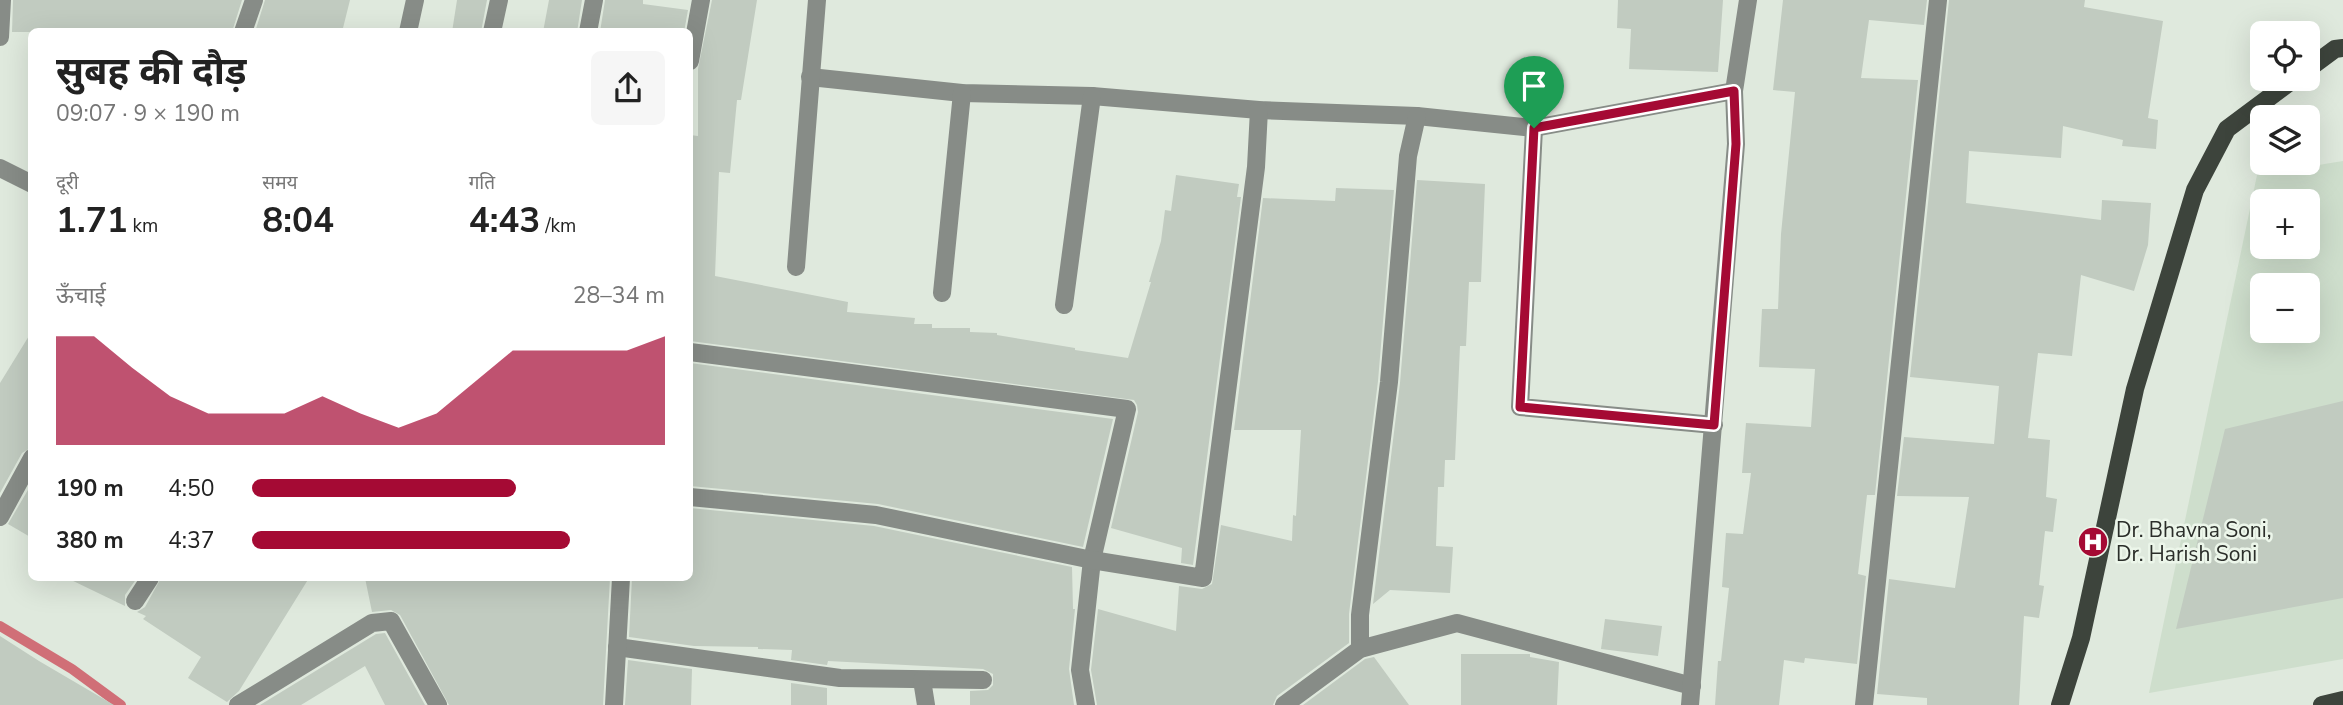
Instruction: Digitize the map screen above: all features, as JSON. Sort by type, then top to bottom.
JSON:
[{"type":"main road","points":[[2320,60],[2335,49],[2343,48]]},
{"type":"main road","points":[[2060,705],[2081,638],[2135,389],[2195,190],[2227,129],[2278,91]]},
{"type":"main road","points":[[2322,705],[2343,700]]},
{"type":"street","points":[[0,37],[2,0]]},
{"type":"street","points":[[244,28],[254,0]]},
{"type":"street","points":[[409,28],[415,0]]},
{"type":"street","points":[[493,28],[499,0]]},
{"type":"street","points":[[589,28],[594,0]]},
{"type":"street","points":[[693,44],[701,0]]},
{"type":"street","points":[[796,267],[817,0]]},
{"type":"street","points":[[1690,705],[1736,144],[1734,91],[1748,0]]},
{"type":"street","points":[[1864,705],[1938,0]]},
{"type":"street","points":[[810,77],[962,93],[1092,96],[1259,110],[1417,116],[1534,128],[1734,91]]},
{"type":"street","points":[[942,293],[962,93]]},
{"type":"street","points":[[1064,304],[1092,96]]},
{"type":"street","points":[[693,497],[876,515],[1092,560],[1203,578],[1256,167],[1259,110]]},
{"type":"street","points":[[1360,649],[1360,615],[1389,382],[1408,156],[1417,116]]},
{"type":"street","points":[[1534,128],[1520,407],[1714,425]]},
{"type":"street","points":[[0,169],[28,182]]},
{"type":"street","points":[[693,352],[1128,409],[1092,560],[1080,670],[1086,705]]},
{"type":"street","points":[[0,517],[28,465]]},
{"type":"street","points":[[135,601],[148,581]]},
{"type":"street","points":[[614,705],[621,581]]},
{"type":"street","points":[[238,705],[372,623],[391,621],[438,705]]},
{"type":"street","points":[[1284,705],[1360,649],[1457,623],[1692,686]]},
{"type":"street","points":[[617,648],[840,678],[983,680]]},
{"type":"street","points":[[922,680],[926,705]]},
{"type":"shaded area","points":[[2343,161],[2343,659],[2149,693],[2250,209],[2250,259],[2320,259],[2320,189],[2254,189],[2257,175],[2320,175],[2320,165]]},
{"type":"building","points":[[13,0],[242,0],[233,28],[28,28],[28,32],[12,32]]},
{"type":"building","points":[[265,0],[350,0],[343,28],[256,28]]},
{"type":"building","points":[[457,0],[487,0],[482,28],[453,28]]},
{"type":"building","points":[[549,0],[582,0],[578,28],[544,28]]},
{"type":"building","points":[[605,0],[643,0],[643,4],[688,10],[685,28],[601,28]]},
{"type":"building","points":[[712,0],[757,0],[741,100],[737,100],[730,173],[719,172],[715,276],[848,302],[847,312],[915,318],[914,324],[932,324],[932,328],[970,328],[970,332],[997,333],[1128,358],[1151,282],[1165,210],[1171,211],[1176,175],[1239,184],[1237,197],[1241,197],[1193,565],[1181,563],[1182,548],[1111,528],[1138,412],[1134,400],[693,341],[693,135],[698,136],[698,69]]},
{"type":"building","points":[[1618,0],[1723,0],[1718,72],[1629,69],[1631,29],[1617,28]]},
{"type":"building","points":[[1783,0],[1927,0],[1924,25],[1869,20],[1861,78],[1918,80],[1875,495],[1867,495],[1858,574],[1866,576],[1857,664],[1805,658],[1804,663],[1784,660],[1779,705],[1715,705],[1718,661],[1721,661],[1729,588],[1722,587],[1726,533],[1743,534],[1751,473],[1742,473],[1746,423],[1811,427],[1815,369],[1759,367],[1762,309],[1778,309],[1781,234],[1795,92],[1773,90]]},
{"type":"building","points":[[1949,0],[2085,0],[2084,7],[2163,21],[2148,118],[2158,120],[2156,149],[2122,146],[2123,140],[2063,126],[2061,158],[1969,151],[1966,203],[2101,220],[2102,200],[2151,203],[2148,245],[2134,291],[2081,275],[2072,356],[2038,353],[2028,438],[2050,440],[2046,497],[2057,499],[2053,532],[2045,531],[2039,585],[2044,586],[2039,618],[2024,616],[2019,705],[1927,705],[1927,698],[1877,694],[1889,579],[1955,588],[1969,497],[1897,496],[1904,437],[1994,444],[1999,386],[1910,377]]},
{"type":"building","points":[[1417,180],[1485,184],[1481,282],[1469,282],[1466,346],[1460,346],[1455,460],[1445,460],[1444,487],[1438,487],[1436,546],[1453,547],[1450,593],[1390,590],[1373,604],[1400,383]]},
{"type":"building","points":[[1336,188],[1394,190],[1378,381],[1349,614],[1349,643],[1277,696],[1273,705],[1097,705],[1091,670],[1098,609],[1176,631],[1179,586],[1202,589],[1212,584],[1221,525],[1292,541],[1301,430],[1234,430],[1263,198],[1335,201]]},
{"type":"building","points":[[28,338],[28,449],[22,453],[0,493],[0,383]]},
{"type":"building","points":[[693,363],[1113,419],[1083,547],[878,504],[693,486]]},
{"type":"building","points":[[2343,401],[2343,598],[2176,629],[2225,429]]},
{"type":"building","points":[[28,490],[28,536],[8,524]]},
{"type":"building","points":[[693,508],[874,526],[1072,567],[1075,609],[1069,669],[1074,705],[970,705],[970,691],[988,690],[993,685],[993,674],[983,669],[828,661],[827,665],[791,660],[792,650],[694,646],[629,637],[632,581],[693,581]]},
{"type":"building","points":[[73,581],[135,581],[125,595],[125,606]]},
{"type":"building","points":[[159,581],[307,581],[239,691],[227,702],[188,678],[201,657],[143,619],[146,616],[137,612],[145,607]]},
{"type":"building","points":[[366,581],[610,581],[603,705],[449,705],[400,615],[391,610],[372,612]]},
{"type":"building","points":[[1605,619],[1662,626],[1658,656],[1601,649]]},
{"type":"building","points":[[385,633],[425,705],[385,705],[365,666],[301,705],[260,705],[376,634]]},
{"type":"building","points":[[0,636],[39,661],[114,705],[0,705]]},
{"type":"building","points":[[1461,654],[1530,654],[1530,657],[1559,662],[1557,705],[1461,705]]},
{"type":"building","points":[[1374,657],[1409,705],[1303,705],[1365,659]]},
{"type":"building","points":[[628,660],[692,669],[691,705],[625,705]]},
{"type":"building","points":[[791,683],[827,688],[827,705],[791,705]]},
{"type":"waterway","points":[[0,626],[72,669],[121,705]]},
{"type":"place","name":"Dr. Bhavna Soni, Dr. Harish Soni","points":[[2093,542]]},
{"type":"route","points":[[1734,91],[1736,144],[1714,425],[1520,407],[1534,128],[1734,91]]}]
